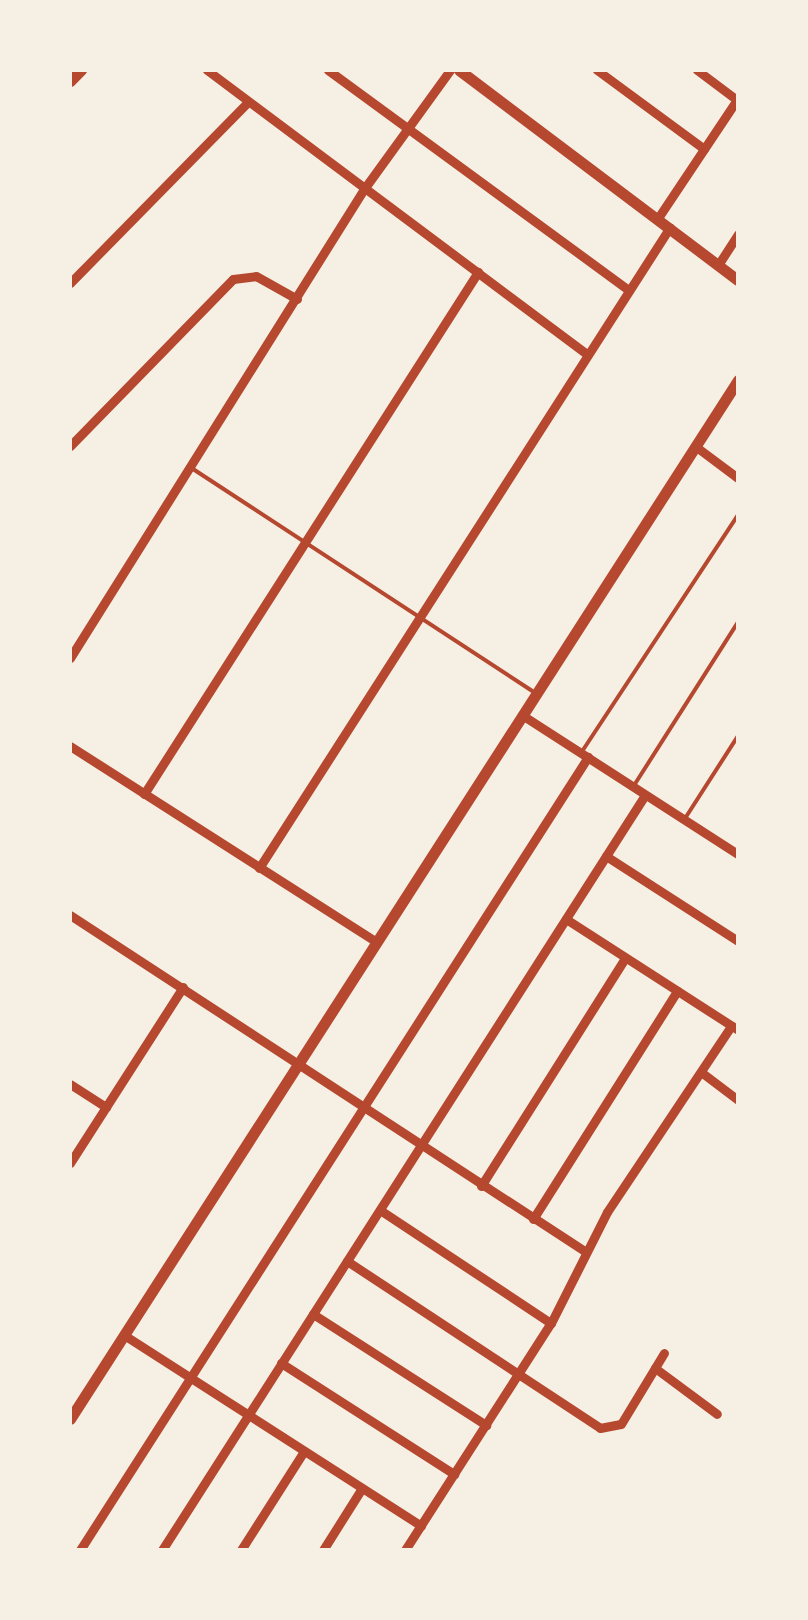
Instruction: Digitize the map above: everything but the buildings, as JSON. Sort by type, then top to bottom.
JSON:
[{"type":"street","points":[[70,81],[81,70]]},
{"type":"street","points":[[207,70],[587,354]]},
{"type":"street","points":[[328,70],[629,290]]},
{"type":"street","points":[[70,658],[364,189],[450,70]]},
{"type":"street","points":[[459,70],[738,280]]},
{"type":"street","points":[[597,70],[704,149]]},
{"type":"street","points":[[658,218],[737,99],[697,70]]},
{"type":"street","points":[[70,283],[248,102]]},
{"type":"street","points":[[259,868],[670,227]]},
{"type":"street","points":[[718,265],[738,234]]},
{"type":"street","points":[[144,794],[478,272]]},
{"type":"street","points":[[70,446],[233,279],[256,276],[297,299]]},
{"type":"street","points":[[70,1419],[737,382]]},
{"type":"street","points":[[695,446],[738,478]]},
{"type":"street","points":[[522,715],[737,851]]},
{"type":"street","points":[[70,746],[376,942]]},
{"type":"street","points":[[80,1550],[584,755]]},
{"type":"street","points":[[162,1550],[645,794]]},
{"type":"street","points":[[606,856],[738,941]]},
{"type":"street","points":[[70,915],[586,1252]]},
{"type":"street","points":[[405,1550],[551,1323],[586,1252],[700,1072],[734,1028],[566,919]]},
{"type":"street","points":[[481,1186],[625,958]]},
{"type":"street","points":[[70,1163],[183,987]]},
{"type":"street","points":[[533,1219],[677,991]]},
{"type":"street","points":[[700,1072],[738,1100]]},
{"type":"street","points":[[70,1084],[106,1107]]},
{"type":"street","points":[[380,1210],[551,1323]]},
{"type":"street","points":[[347,1261],[608,1430],[626,1416],[664,1353]]},
{"type":"street","points":[[313,1314],[486,1425]]},
{"type":"street","points":[[124,1336],[420,1526]]},
{"type":"street","points":[[281,1364],[454,1474]]},
{"type":"street","points":[[655,1368],[716,1414]]},
{"type":"street","points":[[241,1550],[304,1451]]},
{"type":"street","points":[[322,1550],[362,1488]]},
{"type":"lane","points":[[190,468],[536,694]]},
{"type":"lane","points":[[584,755],[738,514]]},
{"type":"lane","points":[[633,786],[738,622]]},
{"type":"lane","points":[[684,820],[738,736]]}]
